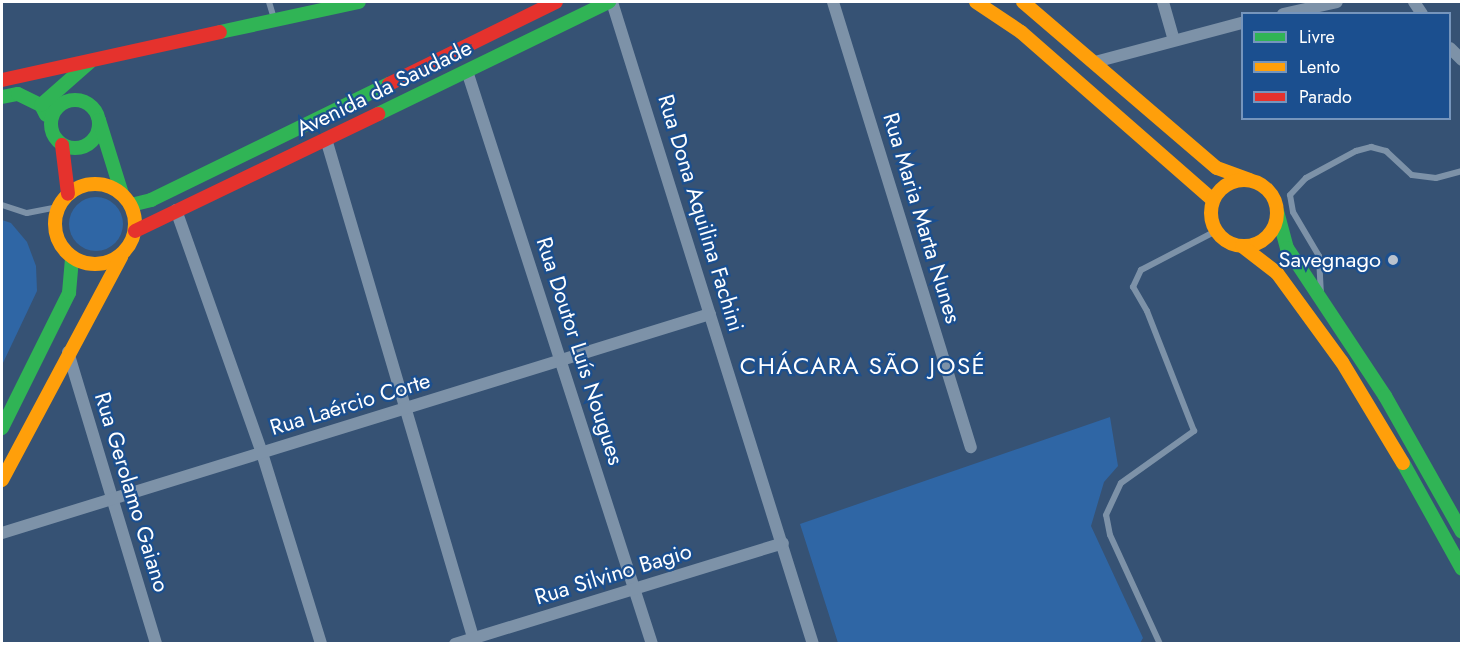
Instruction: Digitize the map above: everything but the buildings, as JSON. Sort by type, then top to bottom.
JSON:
[{"type":"street","points":[[2,80],[358,2]]},
{"type":"street","name":"Avenida da Saudade","points":[[126,199],[151,200],[556,2]]},
{"type":"street","name":"Avenida da Saudade","points":[[135,231],[610,2]]},
{"type":"street","name":"Rua Dona Aquilina Fachini","points":[[610,2],[783,543],[813,644]]},
{"type":"street","name":"Rua Maria Marta Nunes","points":[[833,2],[971,447]]},
{"type":"street","points":[[976,2],[1021,32],[1136,137],[1213,200]]},
{"type":"street","points":[[1023,2],[1217,168],[1250,180],[1269,191],[1287,248],[1385,396],[1461,532]]},
{"type":"street","points":[[1163,2],[1173,38]]},
{"type":"street","points":[[1292,12],[1337,2]]},
{"type":"street","points":[[1095,63],[1173,38],[1241,23]]},
{"type":"street","points":[[41,105],[67,86],[90,62]]},
{"type":"street","points":[[2,480],[68,352],[135,231],[99,119],[91,105],[67,86],[60,68]]},
{"type":"street","name":"Rua Doutor Luís Nougues","points":[[467,71],[652,644]]},
{"type":"street","points":[[2,97],[18,94],[41,105],[62,145],[68,194]]},
{"type":"street","points":[[51,123],[57,108],[70,100],[91,105]]},
{"type":"street","points":[[62,145],[87,145],[97,134],[99,119]]},
{"type":"street","points":[[326,139],[474,640]]},
{"type":"street","points":[[1250,180],[1228,184],[1213,200],[1211,210],[1216,231],[1224,239],[1242,246],[1277,273],[1342,362],[1431,509],[1461,569]]},
{"type":"street","points":[[120,257],[96,265],[72,258],[56,235],[58,207],[68,194],[78,188],[101,184],[126,199]]},
{"type":"street","points":[[176,210],[262,453],[321,644]]},
{"type":"street","points":[[1242,246],[1263,240],[1271,232],[1277,211]]},
{"type":"street","points":[[2,428],[69,293],[72,258]]},
{"type":"street","name":"Rua Laércio Corte","points":[[2,533],[710,314]]},
{"type":"street","name":"Rua Gerolamo Gaiano","points":[[68,352],[156,644]]},
{"type":"street","name":"Rua Silvino Bagio","points":[[455,644],[783,543]]},
{"type":"lane","points":[[269,2],[275,21]]},
{"type":"lane","points":[[1320,301],[1319,256],[1293,212],[1290,195],[1306,178],[1356,151],[1371,147],[1386,151],[1412,175],[1436,178],[1461,171]]},
{"type":"lane","points":[[2,205],[27,213],[58,207]]},
{"type":"lane","points":[[1160,644],[1110,535],[1106,515],[1121,483],[1194,431],[1147,311],[1133,287],[1141,270],[1216,231]]},
{"type":"shaded area","points":[[96,197],[106,199],[115,205],[121,214],[123,224],[121,234],[115,243],[106,249],[96,251],[86,249],[77,243],[71,234],[69,224],[71,214],[77,205],[86,199]]},
{"type":"shaded area","points":[[2,220],[11,223],[27,242],[36,266],[37,291],[2,365]]},
{"type":"shaded area","points":[[1110,417],[1118,466],[1104,482],[1091,526],[1143,638],[1140,643],[838,643],[800,524]]},
{"type":"traffic: fast","points":[[220,32],[359,2]]},
{"type":"traffic: fast","points":[[378,114],[609,2]]},
{"type":"traffic: fast","points":[[41,105],[90,62]]},
{"type":"traffic: fast","points":[[131,205],[151,200],[389,84]]},
{"type":"traffic: fast","points":[[2,97],[18,94],[41,105],[46,115]]},
{"type":"traffic: fast","points":[[70,100],[80,100],[92,107],[99,119],[99,124],[99,129],[92,141],[80,148],[70,148],[55,137],[51,129],[51,119],[62,104],[70,100]]},
{"type":"traffic: fast","points":[[99,120],[122,194]]},
{"type":"traffic: fast","points":[[1277,211],[1287,248],[1385,396],[1462,532]]},
{"type":"traffic: fast","points":[[2,428],[69,293],[72,258]]},
{"type":"traffic: fast","points":[[1403,463],[1462,569]]},
{"type":"traffic: slow","points":[[976,2],[1021,32],[1213,200]]},
{"type":"traffic: slow","points":[[1023,2],[1217,168],[1250,180]]},
{"type":"traffic: slow","points":[[1244,180],[1257,183],[1267,190],[1274,200],[1277,213],[1274,226],[1267,236],[1257,243],[1244,246],[1231,243],[1221,236],[1214,226],[1211,213],[1214,200],[1221,190],[1231,183],[1244,180]]},
{"type":"traffic: slow","points":[[87,184],[103,184],[124,195],[135,216],[135,224],[135,232],[124,253],[103,264],[87,264],[73,258],[61,246],[55,232],[55,216],[61,202],[73,190],[87,184]]},
{"type":"traffic: slow","points":[[1242,246],[1277,273],[1342,362],[1403,463]]},
{"type":"traffic: slow","points":[[2,480],[121,257]]},
{"type":"traffic: jam","points":[[389,84],[556,2]]},
{"type":"traffic: jam","points":[[2,80],[220,32]]},
{"type":"traffic: jam","points":[[135,231],[378,114]]},
{"type":"traffic: jam","points":[[62,145],[68,194]]},
{"type":"place","name":"Savegnago","points":[[1393,260]]},
{"type":"district","name":"CHÁCARA SÃO JOSÉ","points":[[863,366]]}]
